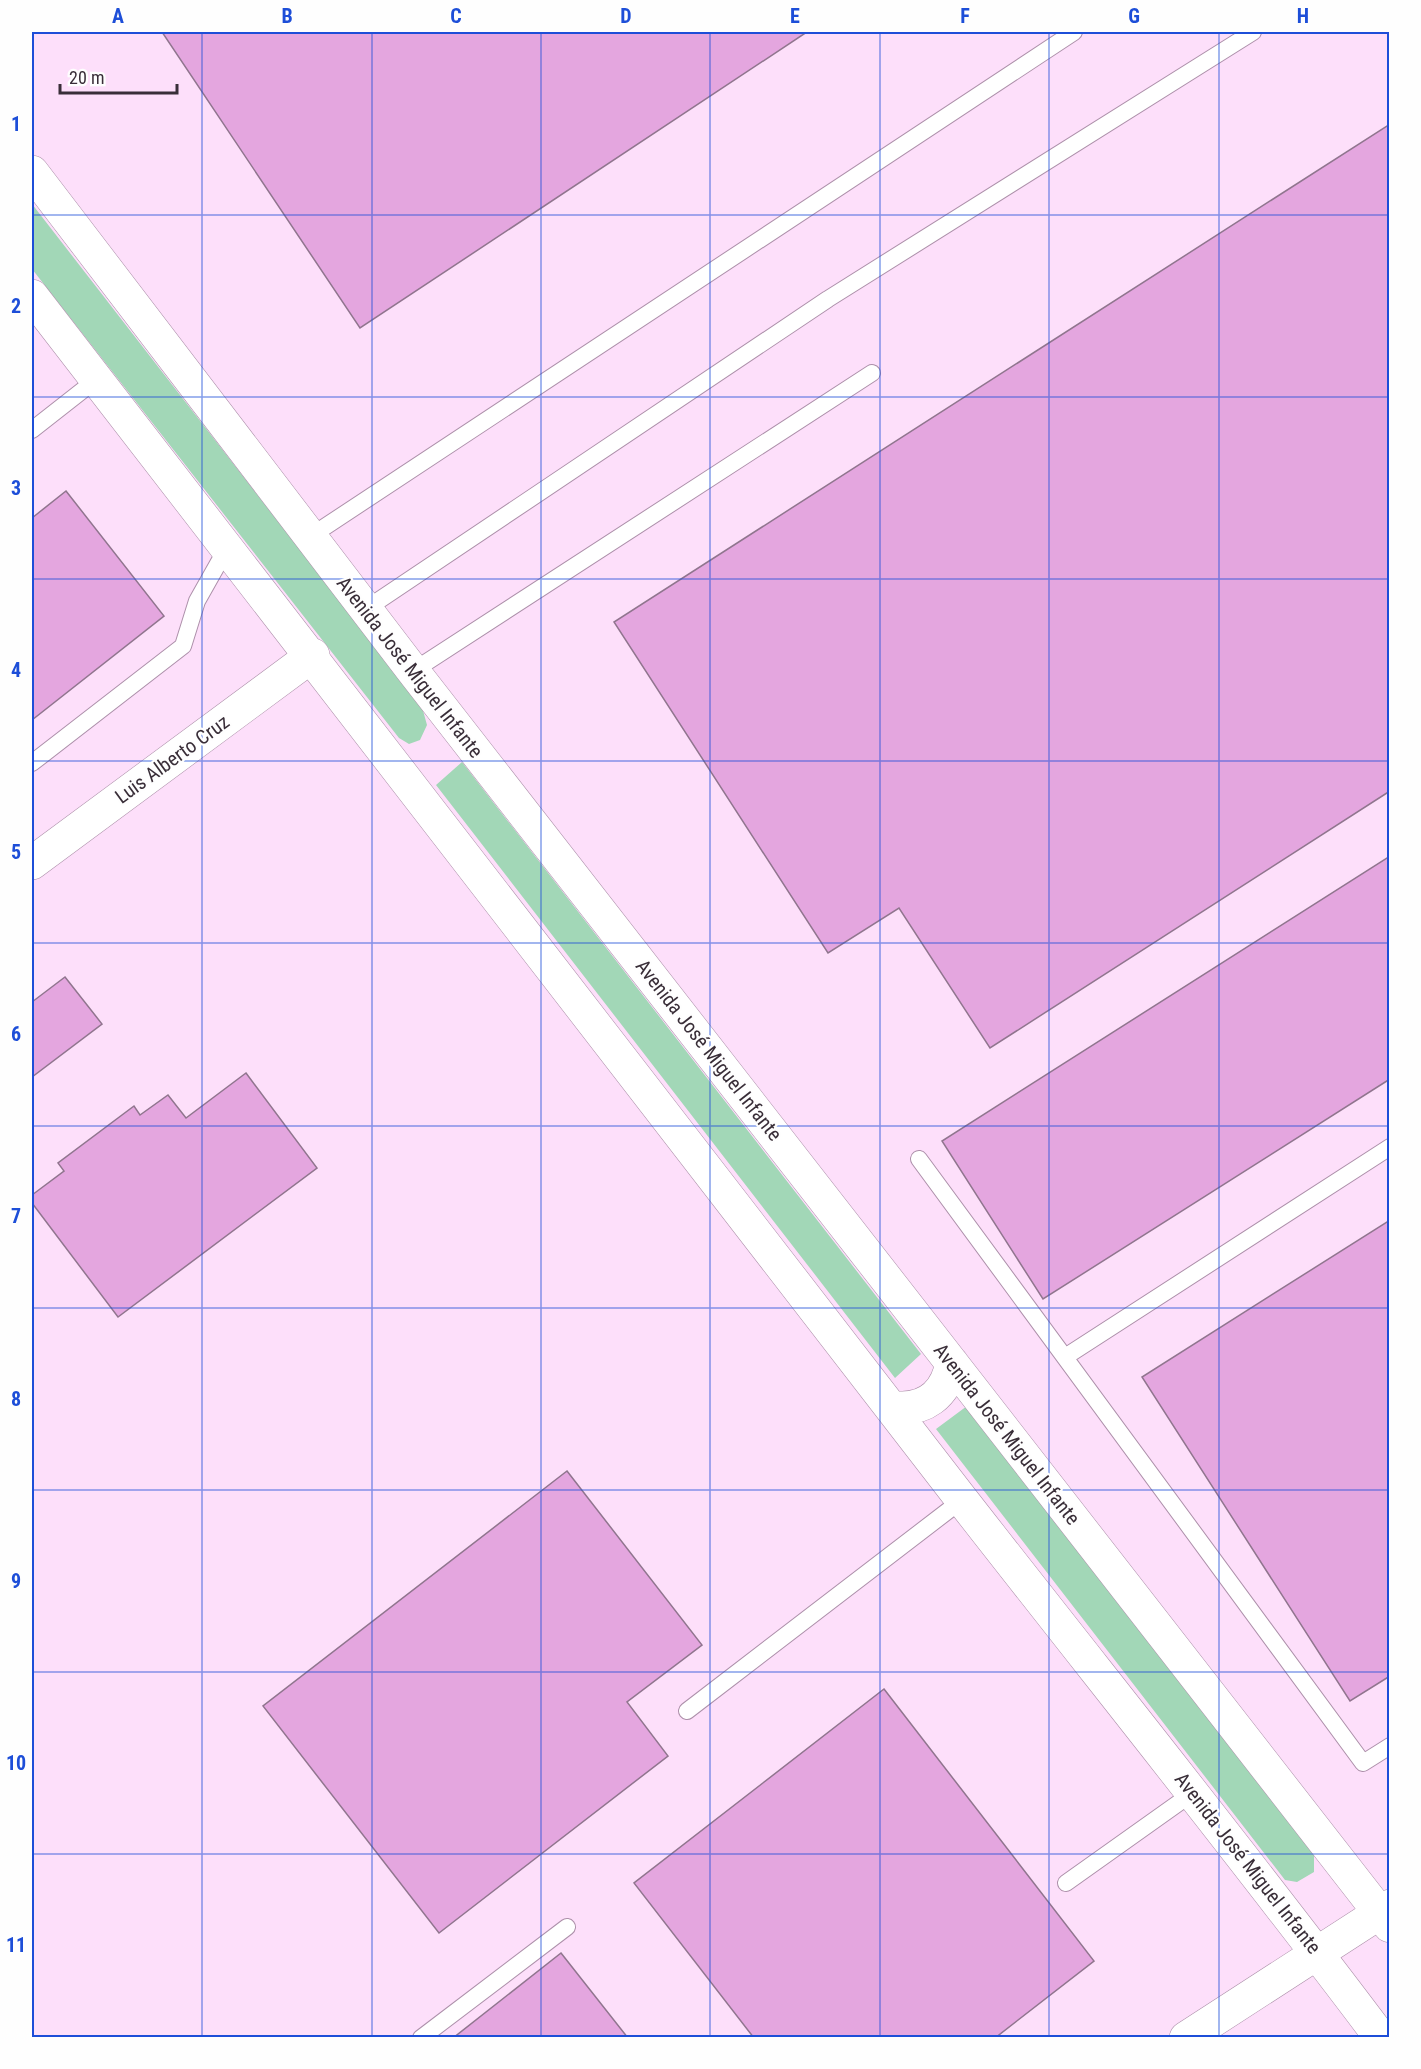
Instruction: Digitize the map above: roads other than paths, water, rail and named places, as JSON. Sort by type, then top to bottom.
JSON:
[{"type":"street","name":"Avenida José Miguel Infante","points":[[32,172],[412,670],[1386,1915]]},
{"type":"street","name":"Avenida José Miguel Infante","points":[[32,296],[313,655],[962,1500],[1194,1792],[1381,2037]]},
{"type":"street","name":"Luis Alberto Cruz","points":[[32,863],[313,655]]},
{"type":"street","points":[[891,1407],[905,1409],[931,1400],[942,1390],[952,1363]]},
{"type":"street","points":[[1186,2037],[1317,1953],[1386,1915]]},
{"type":"lane","points":[[311,537],[1074,32]]},
{"type":"lane","points":[[366,609],[828,299],[1253,32]]},
{"type":"lane","points":[[412,670],[872,373]]},
{"type":"lane","points":[[32,430],[97,379]]},
{"type":"lane","points":[[32,763],[183,646],[197,601],[228,546]]},
{"type":"lane","points":[[1065,1357],[1389,1147]]},
{"type":"lane","points":[[920,1159],[1363,1763],[1389,1746]]},
{"type":"lane","points":[[687,1711],[962,1500]]},
{"type":"lane","points":[[1066,1883],[1194,1792]]},
{"type":"lane","points":[[421,2037],[567,1927]]}]
